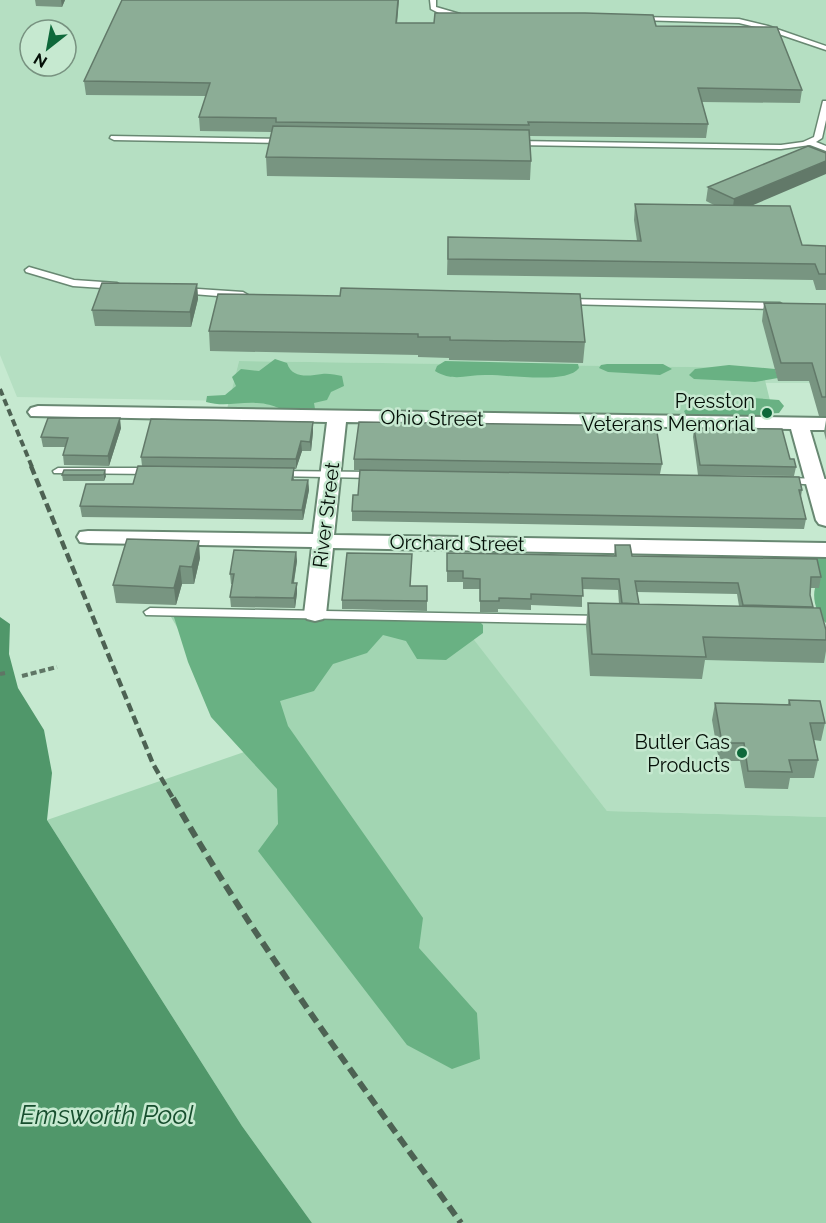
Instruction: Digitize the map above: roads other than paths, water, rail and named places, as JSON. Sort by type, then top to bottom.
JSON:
[{"type":"street","name":"Ohio Street","points":[[38,412],[826,424]]},
{"type":"street","name":"River Street","points":[[315,614],[337,416]]},
{"type":"street","points":[[799,424],[820,482],[826,520]]},
{"type":"street","name":"Orchard Street","points":[[88,537],[826,549]]},
{"type":"lane","points":[[433,0],[433,8],[444,13],[467,14]]},
{"type":"lane","points":[[633,18],[739,21],[766,27],[826,48]]},
{"type":"lane","points":[[501,143],[782,147],[818,138],[826,103]]},
{"type":"lane","points":[[114,138],[289,141]]},
{"type":"lane","points":[[810,141],[826,149]]},
{"type":"lane","points":[[29,270],[73,283],[126,287]]},
{"type":"lane","points":[[172,290],[255,296]]},
{"type":"lane","points":[[552,302],[790,306]]},
{"type":"lane","points":[[58,471],[166,472]]},
{"type":"lane","points":[[269,474],[391,475]]},
{"type":"lane","points":[[770,481],[820,482]]},
{"type":"lane","points":[[150,612],[616,620]]},
{"type":"water","name":"Emsworth Pool","points":[[0,617],[10,624],[9,654],[18,688],[44,730],[52,773],[47,820],[242,1126],[312,1223],[0,1223]]},
{"type":"railway","points":[[0,389],[32,467]]},
{"type":"railway","points":[[31,466],[153,764],[174,800]]},
{"type":"railway","points":[[173,798],[275,961],[348,1067],[461,1223]]},
{"type":"place","name":"Presston Veterans Memorial","points":[[767,413]]},
{"type":"place","name":"Butler Gas Products","points":[[742,753]]}]
